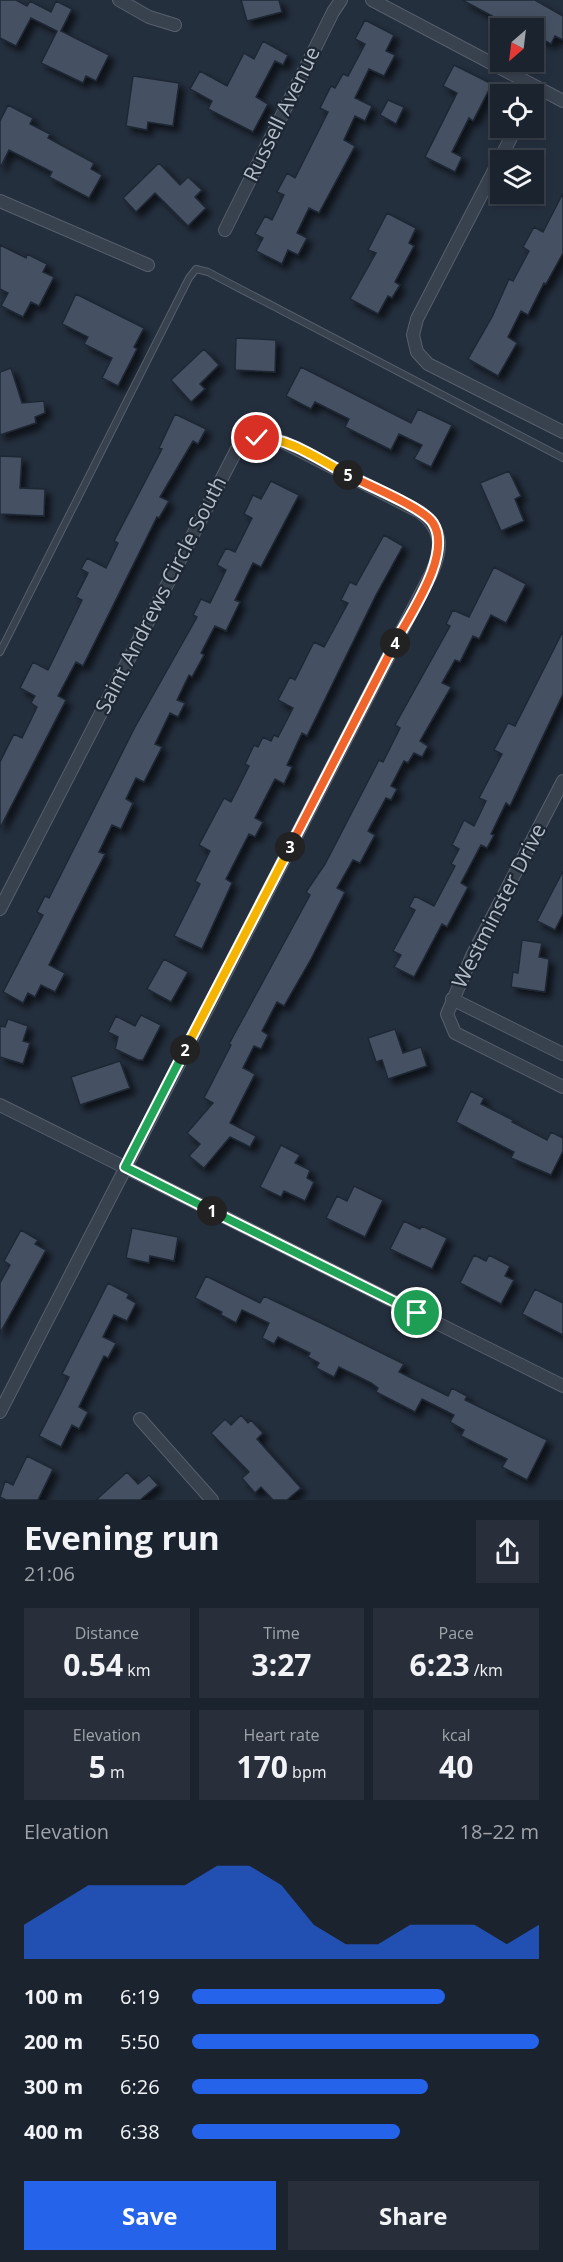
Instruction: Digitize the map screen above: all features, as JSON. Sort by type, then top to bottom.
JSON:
[{"type":"street","points":[[119,0],[148,17],[175,26]]},
{"type":"street","name":"Russell Avenue","points":[[225,230],[341,0]]},
{"type":"street","points":[[372,0],[412,20],[522,84]]},
{"type":"street","points":[[544,94],[563,101]]},
{"type":"street","points":[[511,138],[425,302],[413,335],[417,352],[428,364],[563,432]]},
{"type":"street","points":[[0,201],[148,265]]},
{"type":"street","name":"Saint Andrews Circle South","points":[[0,909],[237,449],[251,439],[267,436],[420,512],[433,522],[440,539],[439,556],[432,572],[125,1167]]},
{"type":"street","name":"Westminster Drive","points":[[452,999],[563,781]]},
{"type":"street","points":[[563,1054],[452,999],[447,1014],[455,1033],[563,1087]]},
{"type":"street","points":[[0,1105],[563,1386]]},
{"type":"street","points":[[0,1412],[125,1167]]},
{"type":"street","points":[[140,1419],[212,1500]]},
{"type":"lane","points":[[0,652],[189,278],[196,269],[208,272],[563,458]]},
{"type":"building","points":[[0,0],[16,0],[27,6],[30,1],[51,12],[56,1],[72,9],[61,31],[109,55],[96,81],[86,76],[83,83],[41,63],[57,31],[31,18],[16,46],[0,38]]},
{"type":"building","points":[[241,0],[279,0],[282,12],[247,21]]},
{"type":"building","points":[[462,0],[535,0],[563,16],[563,40],[555,36],[551,44],[544,40],[544,18],[496,18]]},
{"type":"building","points":[[365,20],[394,35],[386,51],[395,55],[384,76],[369,69],[355,98],[372,106],[365,121],[355,116],[344,140],[355,146],[319,213],[309,208],[297,233],[307,238],[298,255],[288,250],[282,264],[256,251],[263,238],[255,234],[265,216],[272,220],[284,195],[277,192],[287,173],[295,178],[328,112],[320,108],[331,86],[335,88],[343,74],[348,76],[365,44],[355,39]]},
{"type":"building","points":[[263,41],[288,55],[283,65],[275,61],[256,97],[268,104],[253,132],[208,109],[212,101],[190,89],[200,71],[227,86],[244,53],[254,59]]},
{"type":"building","points":[[454,65],[492,84],[473,121],[469,118],[452,152],[462,157],[455,172],[425,157],[457,93],[443,86]]},
{"type":"building","points":[[133,76],[179,83],[173,126],[148,122],[147,130],[126,126]]},
{"type":"building","points":[[388,100],[404,107],[396,124],[380,115]]},
{"type":"building","points":[[8,105],[33,118],[30,124],[50,134],[48,138],[94,163],[91,169],[102,175],[89,198],[49,177],[52,172],[9,150],[0,168],[0,121]]},
{"type":"building","points":[[159,163],[180,185],[188,177],[202,190],[195,197],[206,208],[188,226],[155,193],[136,212],[123,198]]},
{"type":"building","points":[[563,193],[563,253],[528,315],[521,311],[508,337],[517,343],[498,376],[468,359],[492,317],[509,279],[513,281],[529,251],[523,247],[534,227],[543,232]]},
{"type":"building","points":[[387,213],[416,228],[409,243],[414,246],[395,282],[400,285],[392,298],[388,296],[378,314],[350,299],[376,253],[368,250]]},
{"type":"building","points":[[0,245],[26,258],[27,254],[47,264],[43,272],[54,277],[39,306],[31,302],[23,317],[1,306],[8,293],[0,289]]},
{"type":"building","points":[[76,294],[144,328],[134,347],[137,349],[118,386],[102,378],[112,358],[84,344],[88,337],[62,324]]},
{"type":"building","points":[[236,338],[276,340],[275,372],[235,370]]},
{"type":"building","points":[[204,349],[219,365],[200,384],[205,389],[191,402],[171,380]]},
{"type":"building","points":[[301,367],[411,423],[418,409],[452,425],[431,467],[414,459],[422,445],[399,434],[391,450],[345,427],[349,419],[315,402],[311,409],[286,396]]},
{"type":"building","points":[[11,368],[22,403],[44,401],[45,413],[35,417],[36,423],[0,435],[0,372]]},
{"type":"building","points":[[175,414],[206,429],[198,444],[193,441],[160,497],[169,501],[159,518],[157,517],[83,666],[76,662],[58,696],[66,700],[0,828],[0,762],[14,734],[22,738],[37,707],[31,703],[35,696],[20,688],[33,662],[48,670],[82,600],[76,597],[88,573],[81,569],[87,558],[106,568],[118,543],[114,541],[162,449],[159,448]]},
{"type":"building","points":[[0,456],[22,457],[20,488],[45,489],[44,516],[0,514]]},
{"type":"building","points":[[509,471],[521,496],[515,499],[524,521],[501,531],[480,483]]},
{"type":"building","points":[[271,481],[299,495],[261,567],[253,563],[235,600],[240,602],[226,631],[215,626],[201,653],[204,655],[192,677],[189,675],[177,700],[185,703],[178,717],[170,713],[155,744],[162,747],[144,782],[136,778],[126,799],[133,803],[121,829],[112,825],[99,852],[105,854],[49,965],[65,973],[55,992],[41,985],[35,997],[28,993],[23,1003],[3,992],[43,915],[37,912],[45,896],[49,898],[135,727],[197,617],[193,615],[201,599],[210,603],[226,570],[217,565],[226,548],[235,552],[252,518],[244,514],[253,495],[261,499]]},
{"type":"building","points":[[384,535],[403,546],[376,595],[307,736],[302,733],[287,765],[292,767],[284,784],[275,779],[255,818],[263,822],[255,837],[249,834],[226,879],[232,883],[202,949],[174,936],[200,884],[195,881],[210,851],[199,845],[224,798],[231,802],[249,766],[245,764],[254,745],[258,747],[263,737],[271,741],[274,735],[278,737],[293,708],[278,700],[290,677],[295,680],[314,642],[324,647],[348,603],[341,600],[350,582],[356,585]]},
{"type":"building","points":[[494,567],[526,584],[506,623],[491,615],[479,639],[473,636],[460,662],[455,660],[442,683],[451,687],[420,741],[428,746],[422,757],[414,753],[408,763],[404,761],[391,786],[397,789],[391,800],[386,798],[368,831],[375,835],[360,863],[353,860],[337,888],[345,892],[311,959],[284,1006],[277,1002],[262,1031],[268,1035],[261,1049],[254,1046],[243,1068],[255,1074],[230,1123],[256,1136],[250,1147],[230,1137],[204,1168],[189,1156],[200,1144],[187,1133],[213,1103],[204,1098],[231,1045],[229,1044],[310,895],[306,892],[325,864],[379,760],[383,762],[400,728],[395,725],[450,626],[446,624],[453,610],[469,617]]},
{"type":"building","points":[[563,631],[563,694],[510,806],[506,803],[487,848],[481,845],[461,883],[468,887],[447,927],[442,924],[414,977],[394,967],[401,955],[393,951],[415,910],[409,907],[415,896],[434,906],[455,866],[451,864],[459,849],[452,845],[464,820],[474,826],[486,801],[479,798],[502,754],[494,750],[508,723],[515,726]]},
{"type":"building","points":[[563,871],[563,914],[555,930],[537,921]]},
{"type":"building","points":[[522,940],[542,943],[539,957],[549,959],[545,992],[511,987],[513,972],[518,973]]},
{"type":"building","points":[[164,959],[188,972],[171,1002],[147,989]]},
{"type":"building","points":[[141,1015],[161,1025],[143,1060],[138,1060],[115,1049],[118,1037],[108,1032],[116,1016],[135,1026]]},
{"type":"building","points":[[8,1019],[28,1026],[23,1041],[30,1043],[23,1064],[0,1057],[0,1026],[5,1027]]},
{"type":"building","points":[[395,1029],[403,1053],[421,1047],[427,1066],[388,1079],[382,1060],[376,1062],[368,1038]]},
{"type":"building","points":[[120,1061],[130,1088],[80,1105],[71,1077]]},
{"type":"building","points":[[471,1091],[484,1098],[481,1104],[547,1140],[551,1132],[563,1138],[563,1151],[551,1175],[511,1158],[514,1152],[456,1122]]},
{"type":"building","points":[[281,1145],[300,1155],[295,1163],[310,1170],[307,1178],[314,1182],[305,1201],[284,1191],[281,1197],[260,1187]]},
{"type":"building","points":[[354,1186],[383,1200],[365,1237],[326,1218],[337,1196],[347,1201]]},
{"type":"building","points":[[404,1221],[420,1229],[422,1226],[447,1238],[432,1269],[390,1249]]},
{"type":"building","points":[[132,1228],[178,1237],[174,1261],[150,1256],[149,1263],[126,1258]]},
{"type":"building","points":[[21,1230],[38,1240],[35,1244],[46,1250],[0,1333],[0,1283],[10,1265],[4,1261]]},
{"type":"building","points":[[474,1255],[486,1261],[489,1255],[510,1266],[505,1276],[514,1280],[501,1304],[460,1283]]},
{"type":"building","points":[[206,1276],[260,1303],[264,1296],[325,1325],[404,1364],[399,1372],[448,1396],[452,1388],[467,1396],[465,1400],[547,1440],[527,1480],[502,1467],[507,1459],[461,1436],[464,1430],[450,1422],[454,1415],[422,1399],[415,1412],[376,1392],[378,1388],[371,1383],[339,1367],[334,1377],[316,1368],[319,1363],[308,1357],[310,1353],[278,1337],[274,1344],[262,1338],[269,1323],[242,1310],[236,1323],[221,1315],[222,1312],[195,1298]]},
{"type":"building","points":[[108,1283],[129,1294],[127,1298],[136,1303],[127,1321],[114,1315],[103,1337],[116,1343],[108,1358],[104,1356],[79,1407],[88,1412],[79,1429],[72,1425],[61,1447],[39,1436],[69,1377],[62,1374]]},
{"type":"building","points":[[535,1289],[563,1303],[563,1335],[522,1314]]},
{"type":"building","points":[[241,1415],[248,1423],[251,1420],[263,1433],[257,1439],[301,1488],[287,1500],[273,1500],[261,1487],[255,1493],[242,1478],[249,1472],[211,1433],[225,1419],[231,1425]]},
{"type":"building","points":[[27,1456],[53,1469],[38,1500],[6,1500],[0,1497],[5,1481],[13,1485]]},
{"type":"building","points":[[127,1472],[138,1484],[149,1475],[158,1485],[140,1500],[96,1500]]},
{"type":"route","points":[[257,438],[267,436],[283,442],[420,512],[433,522],[440,539],[439,556],[125,1167],[417,1313]]}]
